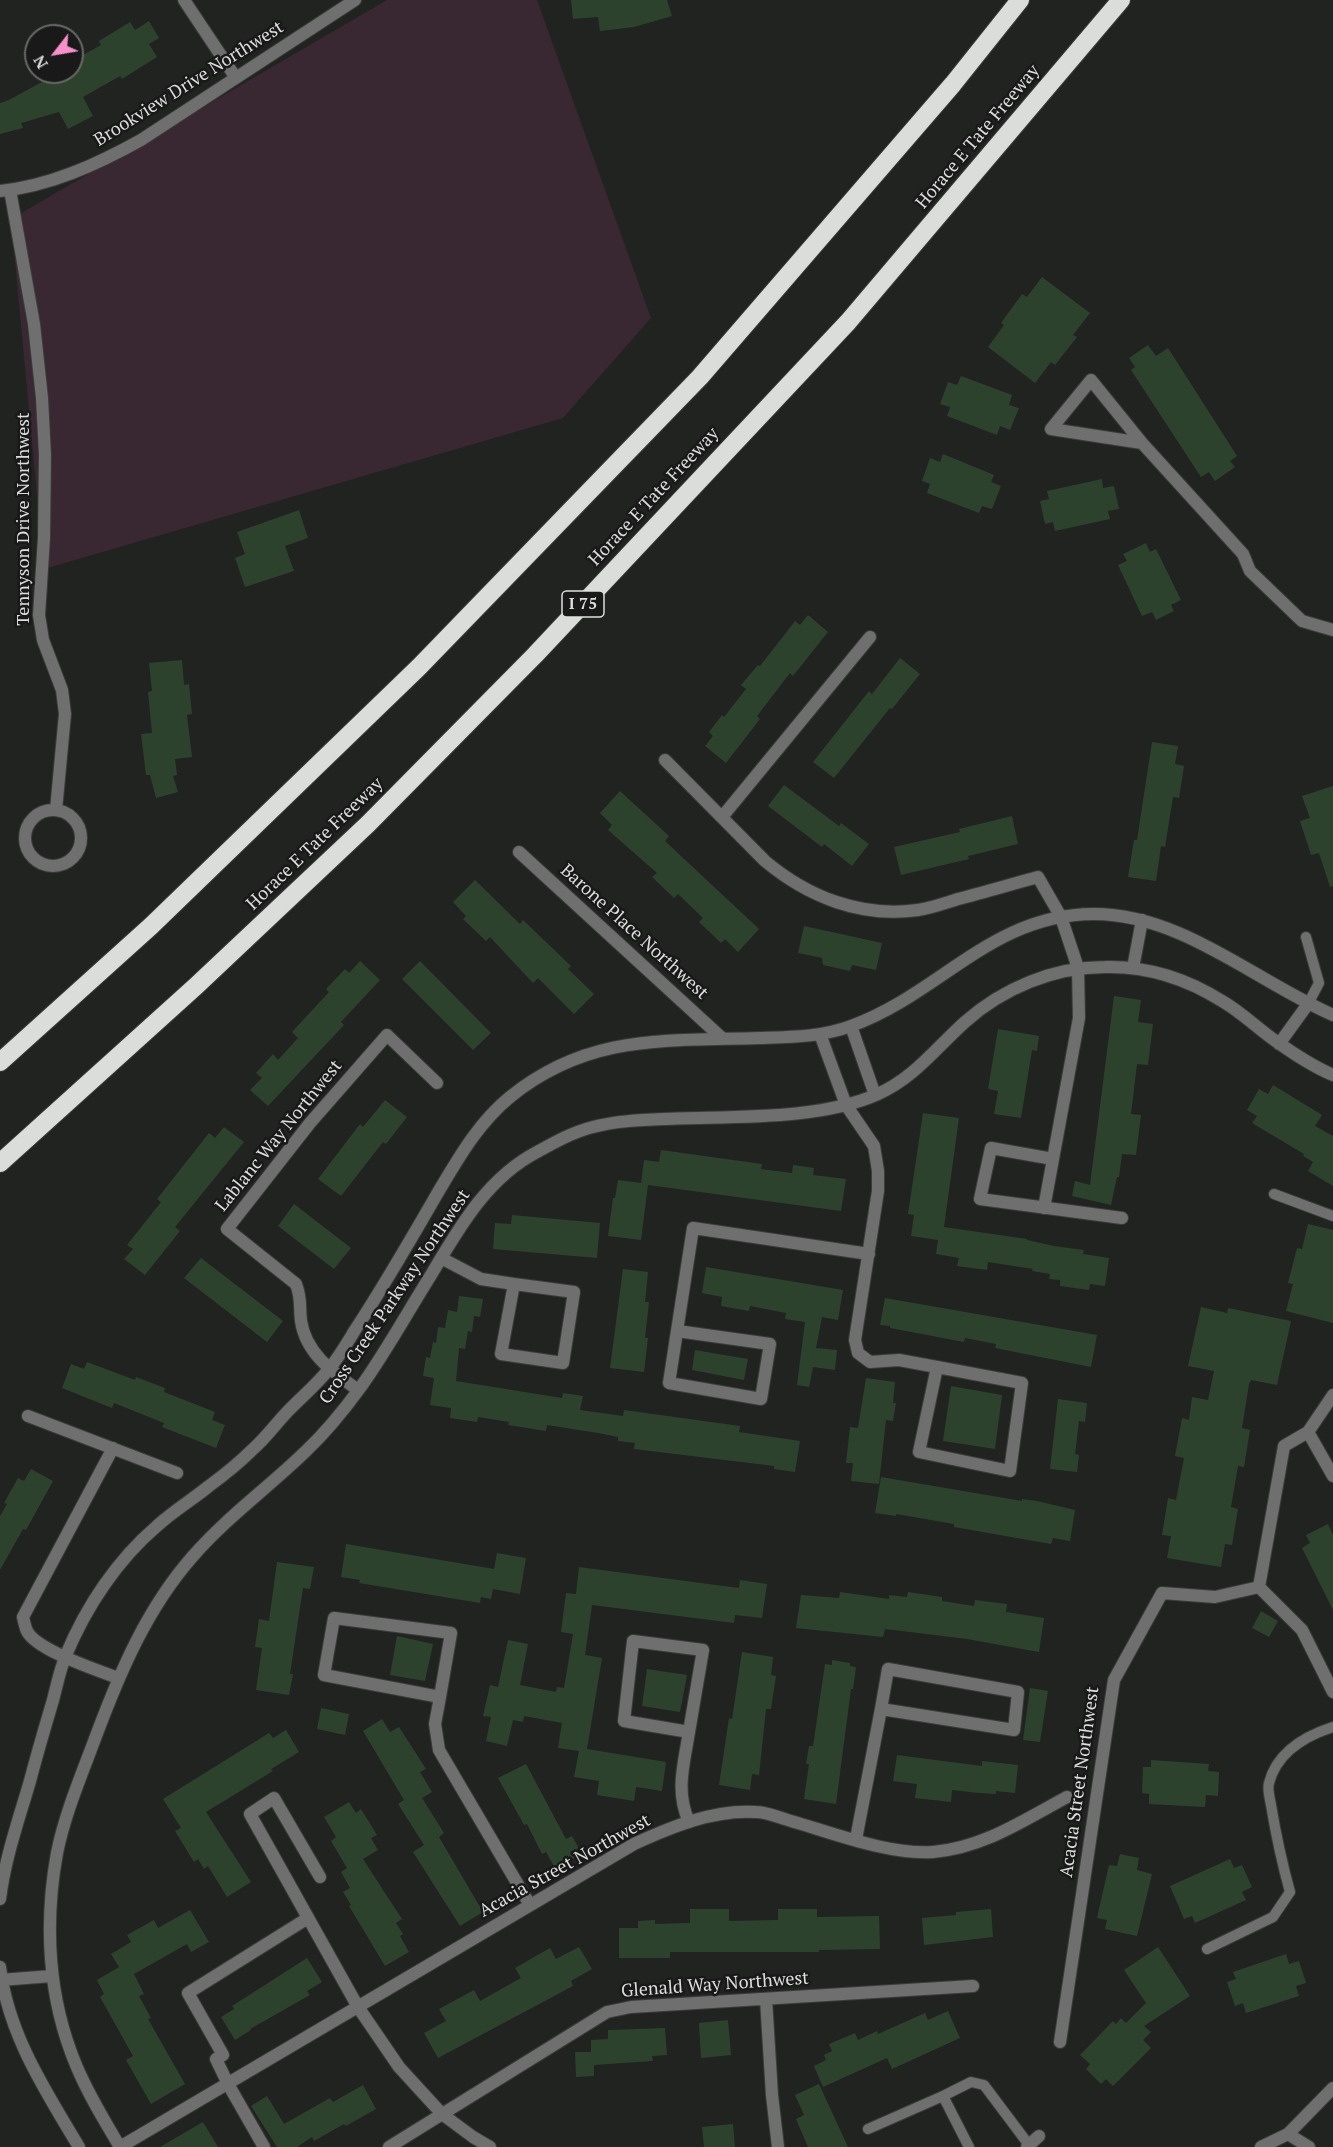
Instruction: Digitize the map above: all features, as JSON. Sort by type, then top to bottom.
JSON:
[{"type":"highway","points":[[0,1062],[151,926],[419,667],[700,377],[953,84],[1020,0]]},
{"type":"highway","name":"Horace E Tate Freeway","points":[[0,1163],[196,986],[368,824],[535,655],[849,322],[1121,0]]},
{"type":"street","points":[[184,0],[236,78]]},
{"type":"street","name":"Brookview Drive Northwest","points":[[5,190],[61,178],[110,158],[355,0]]},
{"type":"street","name":"Tennyson Drive Northwest","points":[[5,190],[34,324],[42,398],[45,455],[44,538],[39,615],[44,640],[62,690],[65,714],[56,810]]},
{"type":"street","points":[[1142,443],[1051,429],[1091,380],[1142,443],[1243,554],[1250,571],[1302,621],[1333,630]]},
{"type":"street","points":[[722,817],[870,637]]},
{"type":"street","points":[[665,760],[783,876],[810,893],[840,904],[877,911],[919,910],[1038,877],[1060,917],[1078,968],[1079,1018],[1044,1208]]},
{"type":"street","points":[[56,810],[74,819],[81,836],[80,846],[74,857],[63,864],[50,866],[38,862],[29,852],[25,840],[27,826],[42,812],[56,810]]},
{"type":"street","name":"Barone Place Northwest","points":[[519,852],[723,1039]]},
{"type":"street","name":"Cross Creek Parkway Northwest","points":[[0,1899],[6,1863],[65,1657],[92,1603],[120,1564],[155,1527],[253,1450],[329,1370],[374,1301],[464,1149],[486,1120],[510,1097],[551,1069],[577,1057],[645,1041],[820,1034],[850,1026],[896,1005],[1000,937],[1030,924],[1060,917],[1092,914],[1142,920],[1165,927],[1308,1004],[1333,1015]]},
{"type":"street","points":[[1133,968],[1142,920]]},
{"type":"street","name":"Cross Creek Parkway Northwest","points":[[120,2147],[91,2097],[75,2061],[61,2019],[52,1976],[49,1911],[58,1851],[69,1810],[118,1678],[150,1616],[190,1558],[228,1519],[307,1450],[358,1390],[470,1212],[495,1182],[529,1155],[571,1134],[597,1126],[628,1120],[782,1114],[846,1105],[875,1095],[894,1086],[916,1070],[968,1020],[996,998],[1036,979],[1078,968],[1133,968],[1154,971],[1181,980],[1223,1001],[1280,1044],[1313,1066],[1333,1075]]},
{"type":"street","points":[[1280,1044],[1308,1004]]},
{"type":"street","points":[[850,1026],[875,1095]]},
{"type":"street","points":[[820,1034],[846,1105],[874,1146],[878,1171],[878,1191],[855,1340],[858,1353],[870,1362],[899,1360],[1022,1383],[1010,1471],[919,1452],[936,1367]]},
{"type":"street","name":"Lablanc Way Northwest","points":[[358,1390],[329,1370],[314,1353],[305,1337],[301,1320],[301,1298],[296,1284],[227,1228],[310,1123],[387,1035],[437,1083]]},
{"type":"street","points":[[1053,1159],[991,1148],[980,1199],[1122,1218]]},
{"type":"street","points":[[677,1331],[770,1344],[761,1399],[669,1383],[677,1331],[693,1228],[868,1254]]},
{"type":"street","points":[[441,1258],[481,1279],[574,1292],[563,1363],[501,1354],[514,1284]]},
{"type":"street","points":[[1333,1395],[1308,1432],[1284,1446],[1259,1587],[1302,1630],[1333,1692]]},
{"type":"street","points":[[28,1416],[177,1473]]},
{"type":"street","points":[[1308,1432],[1333,1476]]},
{"type":"street","points":[[113,1449],[23,1617],[27,1631],[37,1643],[118,1678]]},
{"type":"street","name":"Acacia Street Northwest","points":[[1060,2042],[1114,1680],[1162,1593],[1215,1596],[1259,1587]]},
{"type":"street","points":[[440,1697],[324,1675],[334,1618],[451,1633],[440,1697],[435,1724],[439,1750],[530,1905]]},
{"type":"street","points":[[689,1732],[624,1721],[633,1641],[703,1650],[680,1791],[682,1807],[689,1822]]},
{"type":"street","points":[[856,1839],[880,1709],[888,1669],[1018,1692],[1014,1730],[880,1709]]},
{"type":"street","name":"Acacia Street Northwest","points":[[120,2147],[634,1844],[689,1822],[732,1812],[758,1812],[885,1847],[931,1852],[957,1849],[996,1836],[1067,1797]]},
{"type":"street","points":[[320,1877],[274,1798],[250,1814],[358,2007],[399,2067],[442,2114],[490,2147]]},
{"type":"street","points":[[264,2147],[228,2084],[216,2059],[223,2055],[188,1993],[308,1918]]},
{"type":"street","points":[[0,1967],[11,2020],[26,2057],[79,2147]]},
{"type":"street","points":[[1,1980],[52,1976]]},
{"type":"street","name":"Glenald Way Northwest","points":[[389,2147],[607,2012],[631,2007],[973,1986]]},
{"type":"street","points":[[766,1999],[778,2147]]},
{"type":"street","points":[[1261,2147],[1288,2134],[1333,2088]]},
{"type":"street","points":[[1288,2134],[1309,2147]]},
{"type":"street","points":[[1028,2146],[1039,2136]]},
{"type":"lane","points":[[1305,938],[1319,983],[1308,1004]]},
{"type":"lane","points":[[1274,1194],[1333,1216]]},
{"type":"lane","points":[[1207,1949],[1273,1917],[1290,1892],[1281,1860],[1268,1785],[1275,1770],[1290,1749],[1307,1737],[1333,1727]]},
{"type":"lane","points":[[868,2129],[971,2082],[984,2085],[1028,2146]]},
{"type":"lane","points":[[943,2096],[969,2147]]},
{"type":"shaded area","points":[[387,0],[537,0],[651,318],[563,418],[44,569],[11,219]]},
{"type":"building","points":[[571,0],[667,0],[672,16],[634,27],[600,31],[598,17],[573,19]]},
{"type":"building","points":[[149,21],[159,38],[149,44],[157,57],[122,79],[120,76],[83,97],[93,116],[68,129],[59,112],[21,123],[23,128],[0,134],[0,103],[38,84],[84,84],[84,54],[101,45],[99,41],[130,22],[135,30]]},
{"type":"building","points":[[1042,277],[1090,313],[1073,335],[1077,337],[1055,365],[1051,362],[1035,383],[988,347],[1004,325],[1001,323],[1022,294],[1027,297]]},
{"type":"building","points":[[1148,345],[1156,356],[1168,348],[1237,456],[1230,461],[1235,467],[1215,481],[1209,472],[1201,477],[1131,370],[1135,367],[1129,358]]},
{"type":"building","points":[[961,376],[1012,395],[1009,405],[1019,408],[1010,430],[1000,426],[997,435],[947,416],[950,407],[940,404],[948,382],[957,385]]},
{"type":"building","points":[[943,454],[994,475],[991,482],[1001,486],[992,509],[982,506],[979,513],[927,493],[930,484],[922,481],[930,458],[940,462]]},
{"type":"building","points":[[1102,479],[1103,488],[1114,486],[1119,509],[1108,511],[1110,519],[1055,531],[1053,522],[1045,524],[1040,501],[1049,499],[1047,491]]},
{"type":"building","points":[[299,510],[308,538],[285,546],[294,571],[245,587],[235,558],[245,554],[237,532]]},
{"type":"building","points":[[1146,543],[1150,552],[1156,549],[1181,600],[1171,605],[1174,611],[1156,620],[1152,612],[1142,616],[1118,565],[1127,561],[1123,554]]},
{"type":"building","points":[[808,615],[828,632],[793,676],[790,673],[757,716],[760,719],[726,763],[705,746],[713,736],[709,732],[746,689],[741,685],[758,665],[760,666],[795,621],[800,625]]},
{"type":"building","points":[[900,658],[920,674],[834,778],[813,762],[869,691],[872,694]]},
{"type":"building","points":[[182,660],[184,685],[189,684],[192,714],[187,715],[192,757],[175,759],[177,775],[173,776],[178,792],[156,798],[150,775],[146,775],[141,734],[152,733],[148,692],[152,691],[149,663]]},
{"type":"building","points":[[1152,742],[1178,746],[1175,764],[1184,766],[1179,798],[1173,797],[1165,847],[1161,846],[1156,881],[1128,877],[1134,840],[1137,840]]},
{"type":"building","points":[[784,785],[839,826],[841,823],[869,844],[852,866],[824,844],[822,847],[768,806]]},
{"type":"building","points":[[1333,786],[1333,886],[1330,887],[1319,853],[1311,855],[1300,821],[1310,818],[1302,796]]},
{"type":"building","points":[[620,791],[669,836],[665,841],[759,929],[738,952],[725,939],[721,943],[699,922],[703,918],[678,894],[674,898],[652,877],[657,873],[608,830],[612,825],[600,813]]},
{"type":"building","points":[[1012,816],[1018,844],[968,856],[969,859],[901,875],[894,847],[960,832],[959,829]]},
{"type":"building","points":[[475,880],[520,924],[523,920],[571,966],[568,969],[594,994],[574,1014],[538,978],[533,983],[490,937],[486,941],[463,919],[466,916],[453,902]]},
{"type":"building","points":[[804,926],[882,943],[876,970],[852,965],[850,971],[823,965],[822,958],[798,953]]},
{"type":"building","points":[[360,961],[380,980],[341,1022],[344,1025],[268,1106],[250,1090],[262,1078],[256,1073],[273,1054],[278,1060],[298,1038],[292,1032],[329,992],[326,989],[345,969],[349,973]]},
{"type":"building","points":[[420,961],[491,1033],[473,1050],[402,979]]},
{"type":"building","points":[[1114,996],[1141,1000],[1138,1022],[1153,1024],[1148,1065],[1137,1064],[1131,1114],[1141,1115],[1136,1155],[1122,1154],[1119,1177],[1117,1177],[1111,1205],[1072,1196],[1075,1181],[1090,1185]]},
{"type":"building","points":[[998,1029],[1039,1036],[1037,1051],[1032,1050],[1021,1118],[994,1114],[998,1091],[988,1089]]},
{"type":"building","points":[[1273,1085],[1322,1115],[1315,1126],[1333,1136],[1333,1186],[1308,1171],[1313,1162],[1303,1156],[1304,1154],[1252,1123],[1257,1116],[1247,1110],[1259,1089],[1268,1094]]},
{"type":"building","points":[[385,1100],[407,1117],[386,1144],[383,1142],[341,1196],[318,1179],[360,1124],[363,1127]]},
{"type":"building","points":[[923,1113],[959,1118],[944,1227],[1027,1239],[1084,1250],[1083,1254],[1109,1258],[1105,1286],[1090,1284],[1089,1290],[1060,1286],[1060,1280],[1049,1279],[1050,1274],[988,1262],[987,1270],[957,1266],[959,1258],[936,1254],[938,1240],[911,1236],[914,1215],[908,1214]]},
{"type":"building","points":[[224,1127],[244,1142],[175,1227],[180,1231],[145,1275],[124,1259],[133,1249],[127,1245],[161,1202],[157,1199],[209,1133],[215,1138]]},
{"type":"building","points":[[661,1150],[762,1164],[761,1169],[792,1173],[793,1165],[814,1168],[813,1175],[846,1179],[841,1211],[648,1185],[641,1240],[608,1236],[618,1180],[641,1183],[644,1160],[659,1162]]},
{"type":"building","points":[[294,1204],[351,1248],[334,1269],[278,1226]]},
{"type":"building","points":[[512,1215],[600,1223],[597,1258],[493,1249],[495,1223],[511,1224]]},
{"type":"building","points":[[1308,1224],[1333,1230],[1333,1323],[1286,1311],[1293,1284],[1288,1283],[1297,1248],[1302,1249]]},
{"type":"building","points":[[201,1258],[283,1321],[267,1342],[184,1278]]},
{"type":"building","points":[[706,1267],[843,1290],[838,1320],[822,1317],[816,1348],[837,1350],[835,1370],[813,1367],[809,1387],[797,1385],[805,1322],[785,1319],[786,1313],[750,1306],[749,1311],[721,1306],[722,1297],[702,1293]]},
{"type":"building","points":[[623,1269],[648,1272],[645,1302],[649,1302],[645,1338],[648,1338],[644,1372],[610,1368]]},
{"type":"building","points":[[459,1296],[483,1299],[480,1317],[474,1316],[472,1332],[468,1331],[465,1349],[459,1348],[456,1381],[562,1398],[563,1393],[583,1396],[580,1410],[623,1416],[624,1410],[740,1426],[739,1432],[800,1441],[795,1472],[774,1469],[774,1466],[634,1449],[635,1443],[618,1441],[618,1437],[547,1425],[546,1431],[478,1417],[477,1422],[450,1418],[451,1408],[430,1405],[434,1378],[423,1376],[426,1357],[430,1358],[433,1342],[436,1343],[438,1327],[445,1328],[448,1310],[457,1312]]},
{"type":"building","points":[[885,1298],[1097,1335],[1091,1367],[995,1348],[996,1344],[965,1338],[964,1342],[880,1325]]},
{"type":"building","points":[[1201,1307],[1227,1313],[1228,1308],[1291,1321],[1277,1385],[1251,1380],[1249,1384],[1242,1428],[1250,1430],[1244,1467],[1238,1466],[1231,1507],[1238,1509],[1232,1545],[1225,1544],[1221,1567],[1167,1558],[1171,1536],[1162,1535],[1168,1498],[1176,1500],[1184,1458],[1175,1456],[1182,1418],[1189,1420],[1192,1397],[1208,1400],[1214,1371],[1188,1366]]},
{"type":"building","points":[[695,1350],[748,1359],[744,1380],[692,1370]]},
{"type":"building","points":[[87,1362],[135,1380],[136,1377],[165,1388],[164,1392],[215,1412],[212,1420],[225,1425],[216,1448],[162,1427],[164,1423],[114,1403],[112,1408],[62,1388],[71,1364],[84,1369]]},
{"type":"building","points":[[866,1378],[895,1382],[893,1403],[896,1403],[893,1421],[886,1420],[879,1484],[851,1481],[853,1463],[846,1463],[850,1427],[858,1428]]},
{"type":"building","points":[[951,1386],[1002,1395],[995,1449],[943,1441]]},
{"type":"building","points":[[1058,1399],[1087,1403],[1085,1422],[1079,1421],[1075,1454],[1079,1455],[1077,1472],[1050,1469]]},
{"type":"building","points":[[31,1469],[53,1481],[26,1530],[23,1529],[0,1570],[0,1516],[7,1504],[4,1503],[18,1478],[24,1481]]},
{"type":"building","points":[[881,1477],[1022,1501],[1022,1499],[1037,1501],[1075,1510],[1070,1541],[1053,1538],[1051,1544],[954,1527],[954,1524],[896,1514],[896,1516],[875,1513]]},
{"type":"building","points":[[1328,1524],[1333,1535],[1333,1610],[1302,1548],[1310,1543],[1306,1535]]},
{"type":"building","points":[[346,1544],[494,1569],[497,1553],[526,1558],[520,1594],[493,1589],[491,1599],[481,1597],[480,1603],[359,1583],[360,1580],[341,1577]]},
{"type":"building","points":[[277,1562],[314,1567],[310,1589],[303,1588],[289,1695],[256,1690],[262,1648],[255,1647],[259,1619],[269,1621]]},
{"type":"building","points":[[579,1567],[739,1588],[740,1580],[767,1584],[762,1618],[735,1615],[734,1623],[592,1605],[585,1655],[602,1658],[587,1749],[666,1762],[662,1791],[636,1787],[634,1801],[597,1795],[599,1781],[574,1777],[579,1751],[558,1748],[562,1723],[524,1716],[523,1722],[513,1720],[507,1746],[486,1741],[491,1717],[483,1716],[490,1685],[498,1687],[508,1640],[528,1644],[520,1685],[556,1692],[557,1687],[564,1688],[573,1634],[561,1632],[566,1593],[576,1594]]},
{"type":"building","points":[[840,1592],[889,1599],[889,1595],[907,1597],[908,1592],[942,1597],[942,1601],[974,1606],[975,1600],[1007,1604],[1006,1612],[1044,1618],[1039,1652],[967,1639],[885,1629],[883,1637],[796,1628],[801,1595],[839,1598]]},
{"type":"building","points":[[1261,1611],[1278,1621],[1269,1637],[1252,1628]]},
{"type":"building","points":[[397,1636],[433,1644],[425,1681],[390,1675]]},
{"type":"building","points":[[742,1652],[773,1657],[771,1675],[776,1676],[771,1709],[766,1709],[759,1775],[752,1774],[750,1790],[719,1785]]},
{"type":"building","points":[[832,1660],[850,1663],[850,1666],[856,1667],[836,1804],[804,1799],[809,1764],[806,1764],[809,1746],[813,1746],[825,1664],[832,1665]]},
{"type":"building","points":[[647,1669],[687,1675],[680,1712],[642,1706]]},
{"type":"building","points":[[1030,1688],[1048,1691],[1040,1742],[1023,1740]]},
{"type":"building","points":[[321,1708],[349,1714],[345,1735],[317,1729]]},
{"type":"building","points":[[382,1719],[390,1732],[399,1727],[426,1769],[420,1772],[432,1792],[422,1798],[444,1833],[439,1837],[483,1912],[460,1926],[413,1852],[424,1845],[398,1804],[404,1800],[363,1731]]},
{"type":"building","points":[[286,1730],[299,1752],[271,1769],[273,1771],[206,1812],[251,1882],[227,1897],[208,1866],[204,1869],[198,1859],[194,1862],[175,1831],[181,1828],[163,1799],[269,1733],[273,1738]]},
{"type":"building","points":[[897,1755],[982,1766],[982,1761],[1018,1765],[1015,1793],[996,1791],[996,1794],[952,1790],[951,1802],[915,1798],[917,1784],[893,1781]]},
{"type":"building","points":[[1151,1760],[1209,1764],[1208,1771],[1219,1772],[1218,1796],[1206,1795],[1205,1807],[1149,1804],[1149,1794],[1142,1793],[1143,1767],[1151,1767]]},
{"type":"building","points":[[526,1764],[566,1839],[572,1836],[582,1854],[555,1868],[546,1852],[542,1854],[527,1824],[524,1825],[498,1778]]},
{"type":"building","points":[[349,1802],[356,1813],[361,1809],[377,1835],[371,1838],[378,1850],[363,1859],[402,1919],[396,1923],[403,1934],[400,1936],[409,1952],[385,1966],[343,1892],[350,1888],[341,1872],[347,1868],[331,1841],[336,1837],[324,1817]]},
{"type":"building","points":[[1120,1854],[1139,1858],[1137,1870],[1152,1874],[1137,1936],[1105,1929],[1107,1920],[1097,1918],[1109,1865],[1117,1866]]},
{"type":"building","points":[[1230,1859],[1234,1868],[1242,1865],[1252,1887],[1242,1892],[1246,1900],[1195,1923],[1192,1916],[1184,1919],[1170,1886]]},
{"type":"building","points":[[690,1909],[729,1909],[729,1921],[778,1920],[778,1909],[817,1909],[817,1917],[879,1916],[880,1949],[819,1950],[819,1952],[670,1952],[670,1958],[619,1958],[619,1928],[638,1928],[638,1921],[655,1920],[655,1924],[690,1923]]},
{"type":"building","points":[[991,1909],[993,1937],[924,1945],[922,1918]]},
{"type":"building","points":[[190,1910],[209,1942],[191,1952],[187,1944],[134,1974],[144,1994],[139,1996],[151,2018],[148,2019],[185,2084],[151,2104],[126,2060],[133,2056],[100,1997],[104,1994],[97,1980],[119,1967],[111,1954],[131,1942],[127,1935],[154,1920],[158,1928]]},
{"type":"building","points":[[579,1947],[592,1969],[571,1981],[573,1986],[438,2058],[424,2033],[446,2021],[439,2009],[474,1990],[480,2001],[521,1978],[515,1968],[550,1948],[556,1959]]},
{"type":"building","points":[[1158,1947],[1190,1996],[1144,2026],[1151,2032],[1143,2040],[1151,2048],[1113,2086],[1106,2079],[1101,2084],[1086,2069],[1090,2064],[1080,2055],[1113,2021],[1116,2024],[1121,2018],[1126,2023],[1146,2003],[1124,1970]]},
{"type":"building","points":[[1286,1954],[1289,1964],[1299,1961],[1306,1983],[1296,1986],[1299,1996],[1246,2013],[1243,2003],[1235,2006],[1227,1982],[1236,1979],[1233,1972]]},
{"type":"building","points":[[307,1958],[322,1982],[307,1991],[310,1995],[235,2040],[221,2017],[234,2009],[232,2006]]},
{"type":"building","points":[[948,2011],[960,2038],[892,2069],[887,2058],[823,2087],[814,2066],[826,2060],[824,2055],[832,2051],[829,2044],[855,2033],[858,2040],[877,2031],[878,2034],[925,2013],[928,2020]]},
{"type":"building","points":[[728,2020],[731,2055],[701,2058],[699,2023]]},
{"type":"building","points":[[665,2028],[667,2055],[652,2056],[653,2061],[594,2065],[594,2076],[576,2077],[575,2052],[591,2052],[591,2040],[608,2039],[608,2030]]},
{"type":"building","points":[[819,2084],[848,2147],[808,2147],[796,2119],[804,2115],[795,2095]]},
{"type":"building","points":[[363,2085],[376,2109],[314,2141],[312,2137],[297,2147],[277,2147],[251,2106],[267,2096],[284,2124],[330,2098],[333,2102]]},
{"type":"building","points":[[203,2122],[218,2147],[160,2147]]},
{"type":"building","points":[[733,2124],[735,2147],[704,2147],[702,2127]]}]
